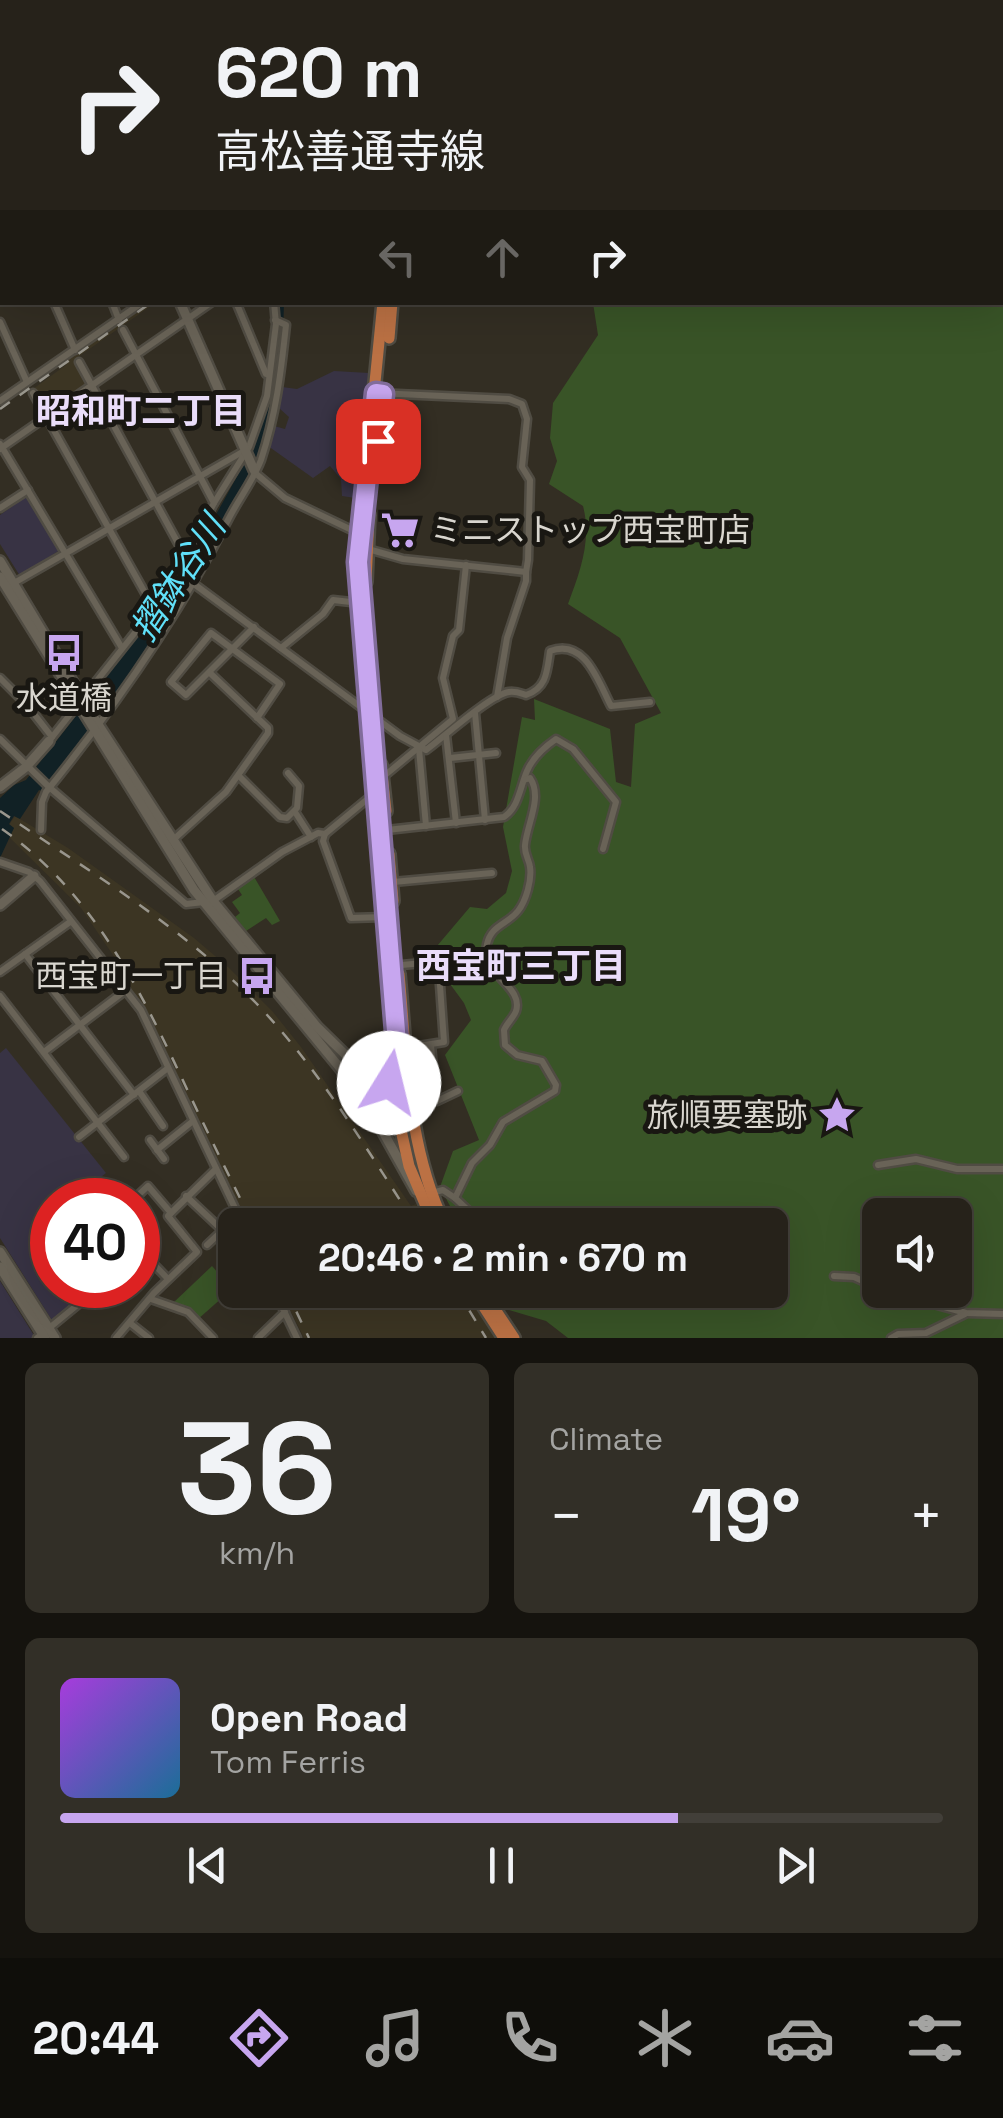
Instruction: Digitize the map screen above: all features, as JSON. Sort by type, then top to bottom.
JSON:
[{"type":"main road","points":[[383,305],[380,393],[366,549],[376,792],[387,917],[406,1048],[404,1147],[434,1208]]},
{"type":"main road","points":[[392,305],[360,534],[360,603],[388,830],[399,1078],[429,1208]]},
{"type":"main road","points":[[484,1308],[504,1338]]},
{"type":"main road","points":[[494,1308],[514,1338]]},
{"type":"street","points":[[55,305],[75,350]]},
{"type":"street","points":[[113,305],[119,320]]},
{"type":"street","points":[[0,401],[139,305]]},
{"type":"street","points":[[181,305],[254,472],[285,498],[360,534]]},
{"type":"street","points":[[122,648],[1,447],[207,305]]},
{"type":"street","points":[[237,305],[270,376]]},
{"type":"street","points":[[41,830],[42,802],[48,787],[96,728],[194,584],[254,472],[278,400],[279,321],[275,305]]},
{"type":"street","points":[[0,787],[28,769],[168,591],[214,503],[246,453],[263,411],[279,321]]},
{"type":"street","points":[[0,322],[27,382]]},
{"type":"street","points":[[124,330],[214,503]]},
{"type":"street","points":[[79,362],[186,558]]},
{"type":"street","points":[[33,393],[154,610]]},
{"type":"street","points":[[380,393],[522,404],[527,419],[522,467],[530,480],[526,581],[507,638],[497,698]]},
{"type":"street","points":[[14,583],[246,453]]},
{"type":"street","points":[[0,508],[28,490]]},
{"type":"street","points":[[366,549],[403,560],[526,572]]},
{"type":"street","points":[[0,561],[80,703]]},
{"type":"street","points":[[382,776],[387,776],[453,719],[443,678],[453,636],[459,630],[466,565]]},
{"type":"street","points":[[0,577],[208,902],[368,1103],[408,1180],[426,1195],[443,1190],[466,1208]]},
{"type":"street","points":[[194,584],[418,748],[426,750],[497,698],[513,691],[526,695],[538,689],[547,675],[550,652],[562,648],[570,648],[587,661],[611,706],[650,702]]},
{"type":"street","points":[[281,648],[323,614],[336,598],[360,603]]},
{"type":"street","points":[[254,628],[234,650],[186,696],[171,682],[211,633],[234,650],[280,684],[257,718]]},
{"type":"street","points":[[168,843],[226,792],[268,733],[210,673]]},
{"type":"street","points":[[0,678],[27,705],[50,739]]},
{"type":"street","points":[[475,712],[485,820]]},
{"type":"street","points":[[446,735],[456,823]]},
{"type":"street","points":[[388,830],[504,817],[512,812],[540,750],[556,739],[574,749],[616,802],[604,849]]},
{"type":"street","points":[[0,740],[48,787],[186,904],[208,902],[282,852],[325,834],[376,792]]},
{"type":"street","points":[[418,748],[426,826]]},
{"type":"street","points":[[450,758],[496,754]]},
{"type":"street","points":[[288,773],[299,786],[295,812],[311,837]]},
{"type":"street","points":[[238,776],[280,817],[295,812]]},
{"type":"street","points":[[455,1198],[472,1163],[490,1145],[503,1122],[555,1090],[556,1085],[542,1061],[518,1055],[505,1044],[504,1030],[516,1014],[517,1004],[514,993],[492,970],[486,946],[491,933],[518,910],[530,879],[525,842],[534,783],[530,778],[524,780]]},
{"type":"street","points":[[325,834],[323,842],[351,918],[387,917]]},
{"type":"street","points":[[1,865],[34,876],[141,1010],[235,1208]]},
{"type":"street","points":[[392,883],[492,874]]},
{"type":"street","points":[[0,905],[34,876]]},
{"type":"street","points":[[208,902],[304,1013],[406,1106],[436,1101],[458,1091]]},
{"type":"street","points":[[0,972],[70,922]]},
{"type":"street","points":[[25,954],[162,1126]]},
{"type":"street","points":[[394,965],[434,962],[438,968],[445,1040],[442,1044],[406,1048]]},
{"type":"street","points":[[44,1052],[126,990]]},
{"type":"street","points":[[0,996],[124,1157]]},
{"type":"street","points":[[431,1045],[436,1101]]},
{"type":"street","points":[[79,1137],[168,1068]]},
{"type":"street","points":[[376,1082],[389,1083],[399,1078]]},
{"type":"street","points":[[158,1150],[193,1121]]},
{"type":"street","points":[[150,1140],[164,1159]]},
{"type":"street","points":[[878,1165],[916,1159],[957,1169],[1003,1168]]},
{"type":"street","points":[[160,1289],[197,1252],[168,1220],[171,1213],[216,1169]]},
{"type":"street","points":[[186,1196],[218,1225]]},
{"type":"street","points":[[160,1200],[171,1213]]},
{"type":"street","points":[[207,1245],[218,1235]]},
{"type":"street","points":[[0,1252],[43,1334]]},
{"type":"street","points":[[0,1267],[43,1334],[55,1338]]},
{"type":"street","points":[[160,1271],[168,1280]]},
{"type":"street","points":[[834,1276],[862,1281]]},
{"type":"street","points":[[160,1302],[188,1312],[213,1338]]},
{"type":"street","points":[[43,1334],[74,1308]]},
{"type":"street","points":[[116,1338],[143,1308]]},
{"type":"street","points":[[283,1308],[298,1338]]},
{"type":"street","points":[[945,1308],[966,1314],[1003,1314]]},
{"type":"street","points":[[258,1338],[285,1312]]},
{"type":"street","points":[[892,1338],[926,1332],[966,1314]]},
{"type":"street","points":[[130,1322],[148,1338]]},
{"type":"shaded area","points":[[142,305],[152,305],[75,359],[86,385],[46,413],[33,389],[66,365],[63,360]]},
{"type":"shaded area","points":[[277,305],[284,305],[278,384],[268,431],[253,468],[139,663],[20,819],[14,816],[9,824],[14,828],[0,858],[0,798],[26,780],[175,589],[251,451],[270,397]]},
{"type":"shaded area","points":[[334,371],[369,373],[355,498],[342,496],[341,479],[330,466],[313,478],[268,446],[274,426],[285,429],[289,417],[279,408],[282,387],[297,389]]},
{"type":"shaded area","points":[[25,497],[60,550],[20,576],[0,544],[0,515]]},
{"type":"shaded area","points":[[15,816],[68,848],[228,967],[301,1047],[411,1206],[416,1204],[418,1208],[241,1208],[143,1009],[124,985],[130,980],[81,908],[9,837],[14,828],[9,825]]},
{"type":"shaded area","points":[[6,1048],[106,1173],[100,1178],[30,1178],[30,1286],[0,1238],[0,1053]]},
{"type":"shaded area","points":[[0,1281],[35,1337],[34,1338],[0,1338]]},
{"type":"shaded area","points":[[44,1308],[70,1308],[53,1322]]},
{"type":"shaded area","points":[[289,1308],[479,1308],[498,1338],[304,1338]]},
{"type":"green space","points":[[593,305],[1003,305],[1003,1338],[568,1338],[546,1321],[508,1308],[788,1308],[788,1208],[451,1208],[440,1187],[453,1151],[479,1140],[445,1055],[471,1020],[464,1003],[439,969],[437,946],[470,907],[487,909],[506,893],[512,871],[503,827],[522,717],[535,720],[534,699],[610,729],[616,782],[631,787],[635,724],[661,713],[620,638],[568,604],[583,556],[586,531],[583,506],[549,484],[557,461],[550,438],[553,403],[598,335]]},
{"type":"green space","points":[[253,875],[280,921],[272,925],[266,918],[246,931],[235,917],[240,913],[232,902],[242,895],[236,886]]},
{"type":"green space","points":[[377,1090],[396,1109],[398,1134],[393,1134],[371,1095]]},
{"type":"green space","points":[[212,1266],[218,1273],[218,1301],[197,1320],[173,1303]]},
{"type":"railway","points":[[0,409],[148,305]]},
{"type":"railway","points":[[0,811],[165,924],[256,1003],[321,1082],[405,1208]]},
{"type":"railway","points":[[2,829],[63,883],[111,945],[151,1014],[245,1208]]},
{"type":"railway","points":[[295,1308],[309,1338]]},
{"type":"railway","points":[[468,1308],[486,1338]]},
{"type":"place","name":"ミニストップ西宝町店","points":[[400,530]]},
{"type":"place","name":"水道橋","points":[[64,653]]},
{"type":"place","name":"西宝町一丁目","points":[[257,976]]},
{"type":"place","name":"旅順要塞跡","points":[[837,1115]]},
{"type":"district","name":"昭和町二丁目","points":[[141,411]]},
{"type":"district","name":"西宝町三丁目","points":[[521,966]]},
{"type":"route","points":[[378,441],[383,394],[376,393],[358,562],[399,1068],[399,1078],[389,1083]]},
{"type":"water label","name":"摺鉢谷川","points":[[178,578]]}]
